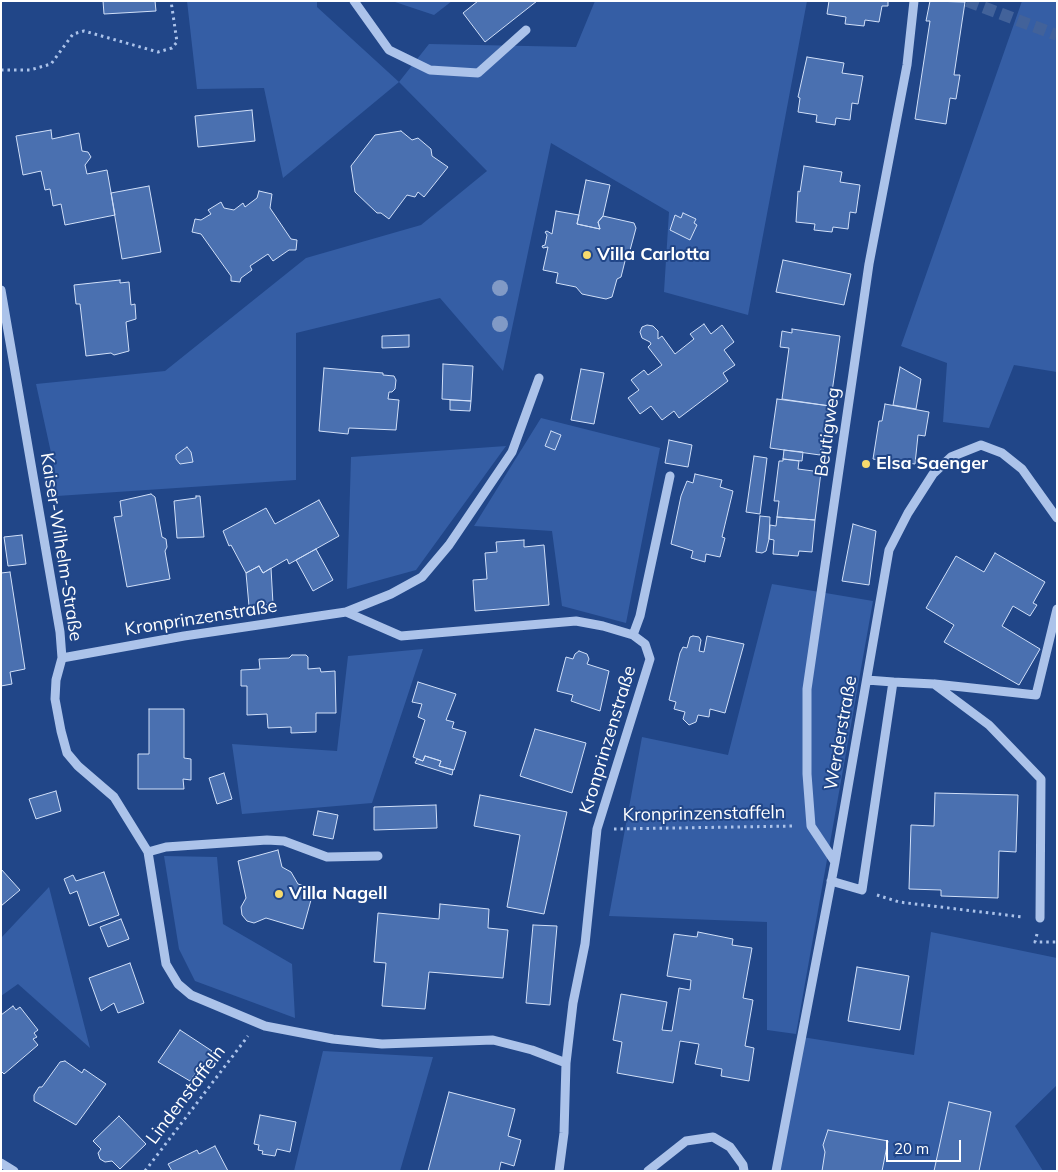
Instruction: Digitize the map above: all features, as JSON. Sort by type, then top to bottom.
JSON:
[{"type":"street","points":[[354,1],[389,50],[430,70],[478,73],[526,30]]},
{"type":"street","name":"Beutigweg","points":[[835,862],[811,826],[806,774],[807,689],[869,264],[907,65],[914,1]]},
{"type":"street","name":"Kaiser-Wilhelm-Straße","points":[[1,290],[60,632],[62,658],[56,680],[55,699],[67,753],[78,766],[114,797],[148,852],[166,964],[178,984],[191,995],[265,1026],[333,1039],[382,1044],[493,1040],[532,1050],[566,1063]]},
{"type":"street","name":"Kronprinzenstraße","points":[[62,658],[184,636],[346,612],[391,594],[422,577],[449,545],[512,452],[539,378]]},
{"type":"street","name":"Werderstraße","points":[[776,1171],[835,862],[888,550],[908,513],[933,474],[951,457],[981,445],[1002,452],[1022,469],[1057,518]]},
{"type":"street","points":[[346,612],[401,636],[576,621],[603,626],[633,635],[640,616],[670,476]]},
{"type":"street","points":[[867,680],[934,684],[1036,695],[1057,609]]},
{"type":"street","name":"Kronprinzenstraße","points":[[566,1063],[573,1004],[585,944],[597,829],[650,658],[645,644],[633,635]]},
{"type":"street","points":[[831,881],[862,890],[893,682]]},
{"type":"street","points":[[934,684],[989,726],[1041,779],[1040,918]]},
{"type":"street","points":[[148,852],[166,847],[268,840],[284,841],[327,857],[378,856]]},
{"type":"street","points":[[559,1171],[564,1132],[566,1063]]},
{"type":"street","points":[[648,1171],[686,1140],[713,1137],[730,1147],[743,1165],[744,1171]]},
{"type":"street","points":[[1,1163],[14,1171]]},
{"type":"path","points":[[1,70],[30,70],[51,64],[73,34],[84,31],[158,52],[172,48],[177,42],[171,1]]},
{"type":"path","name":"Kronprinzenstaffeln","points":[[597,829],[811,826]]},
{"type":"path","points":[[862,890],[899,902],[1006,915]]},
{"type":"path","points":[[1035,942],[1057,942]]},
{"type":"path","name":"Lindenstaffeln","points":[[145,1171],[248,1035]]},
{"type":"shaded area","points":[[187,1],[317,1],[317,7],[399,82],[283,178],[264,88],[197,89]]},
{"type":"shaded area","points":[[392,1],[452,1],[434,15]]},
{"type":"shaded area","points":[[595,1],[807,1],[748,315],[664,292],[669,212],[551,143],[503,371],[440,298],[296,333],[296,480],[57,496],[55,471],[36,384],[165,371],[306,258],[421,225],[487,171],[399,82],[429,44],[576,47]]},
{"type":"shaded area","points":[[1022,1],[1057,1],[1057,372],[1014,365],[989,428],[943,422],[947,363],[901,346]]},
{"type":"shaded area","points":[[541,418],[660,448],[626,623],[562,606],[552,531],[474,526]]},
{"type":"shaded area","points":[[506,446],[416,570],[347,589],[351,457]]},
{"type":"shaded area","points":[[772,584],[873,601],[796,1034],[767,1030],[767,922],[609,916],[642,737],[728,755]]},
{"type":"shaded area","points":[[423,649],[372,803],[242,814],[232,744],[337,751],[348,656]]},
{"type":"shaded area","points":[[164,856],[217,857],[223,924],[292,964],[295,1018],[195,981],[179,949]]},
{"type":"shaded area","points":[[49,887],[90,1048],[18,984],[1,996],[1,938]]},
{"type":"shaded area","points":[[931,932],[1057,958],[1057,1085],[1015,1126],[1043,1171],[776,1171],[802,1037],[914,1055]]},
{"type":"shaded area","points":[[323,1051],[433,1057],[400,1171],[294,1171]]},
{"type":"building","points":[[103,1],[155,1],[156,11],[104,14]]},
{"type":"building","points":[[478,1],[537,1],[485,42],[463,13]]},
{"type":"building","points":[[829,1],[888,1],[888,6],[882,6],[879,22],[865,20],[864,26],[845,24],[846,17],[827,14]]},
{"type":"building","points":[[930,1],[965,2],[954,75],[960,75],[956,99],[950,98],[946,124],[915,119],[930,21],[926,21]]},
{"type":"building","points":[[807,57],[844,63],[842,73],[863,76],[858,104],[852,103],[850,120],[836,118],[835,125],[816,122],[817,115],[798,112],[800,98],[798,97]]},
{"type":"building","points":[[252,110],[255,141],[198,147],[195,116]]},
{"type":"building","points":[[51,130],[52,139],[79,133],[82,151],[88,152],[91,157],[85,165],[87,174],[107,170],[115,215],[65,225],[61,204],[53,206],[50,189],[45,190],[41,171],[23,175],[16,136]]},
{"type":"building","points":[[401,131],[412,140],[418,138],[431,149],[432,156],[448,167],[424,197],[418,192],[415,197],[407,195],[389,219],[381,213],[377,213],[355,192],[351,166],[375,135]]},
{"type":"building","points":[[804,166],[842,172],[840,182],[860,185],[856,213],[850,212],[848,229],[833,227],[832,232],[814,230],[815,224],[796,222],[798,191],[800,192]]},
{"type":"building","points":[[586,180],[610,185],[603,216],[598,222],[600,229],[577,224]]},
{"type":"building","points":[[149,186],[161,252],[122,259],[111,193]]},
{"type":"building","points":[[259,191],[272,194],[270,208],[291,239],[297,240],[296,250],[289,250],[273,261],[268,254],[250,266],[252,270],[241,278],[240,282],[231,281],[231,276],[201,234],[192,232],[195,219],[201,220],[211,214],[208,210],[221,202],[224,208],[234,210],[243,203],[245,207],[257,198]]},
{"type":"building","name":"Villa Carlotta","points":[[556,211],[579,215],[577,224],[600,229],[598,222],[603,216],[634,223],[636,228],[629,254],[626,257],[621,277],[617,279],[612,297],[606,299],[582,294],[576,287],[556,283],[558,273],[543,270],[548,247],[543,248],[542,246],[545,245],[547,235],[545,232],[547,231],[552,234]]},
{"type":"building","points":[[683,213],[696,219],[694,223],[697,225],[690,240],[670,230],[675,215],[681,218]]},
{"type":"building","points":[[783,260],[851,274],[844,305],[776,292]]},
{"type":"building","points":[[120,280],[120,283],[129,282],[131,305],[135,304],[136,319],[126,322],[129,351],[114,355],[111,353],[86,356],[80,304],[76,304],[74,285]]},
{"type":"building","points":[[704,324],[711,334],[722,325],[734,342],[724,350],[735,365],[723,373],[728,381],[679,418],[674,411],[662,420],[651,406],[640,414],[628,398],[639,390],[631,380],[644,370],[648,375],[662,365],[648,347],[651,344],[650,342],[642,338],[640,332],[642,327],[647,325],[653,326],[658,331],[658,339],[662,336],[675,354],[694,339],[690,334]]},
{"type":"building","points":[[792,329],[840,336],[830,406],[782,399],[789,348],[780,347],[782,331],[792,333]]},
{"type":"building","points":[[409,335],[409,347],[382,348],[382,336]]},
{"type":"building","points":[[443,364],[473,366],[471,401],[442,399]]},
{"type":"building","points":[[900,367],[921,379],[916,409],[893,405]]},
{"type":"building","points":[[324,368],[383,373],[383,375],[394,376],[396,380],[395,389],[389,392],[388,399],[399,400],[396,430],[349,428],[348,434],[319,431]]},
{"type":"building","points":[[581,369],[604,373],[594,424],[571,420]]},
{"type":"building","points":[[777,399],[830,406],[824,449],[821,449],[820,455],[770,448]]},
{"type":"building","points":[[450,400],[471,401],[470,411],[450,410]]},
{"type":"building","points":[[885,404],[929,412],[925,436],[918,435],[915,464],[908,463],[908,465],[873,459],[879,421],[882,421]]},
{"type":"building","points":[[551,431],[561,435],[555,450],[545,446]]},
{"type":"building","points":[[669,440],[692,445],[688,467],[665,463]]},
{"type":"building","points":[[187,447],[191,452],[193,462],[180,464],[176,459],[176,455]]},
{"type":"building","points":[[784,450],[803,452],[802,461],[783,459]]},
{"type":"building","points":[[754,456],[767,458],[760,514],[746,512]]},
{"type":"building","points":[[783,459],[799,461],[798,469],[821,472],[815,520],[777,517],[779,501],[774,501],[779,461],[783,461]]},
{"type":"building","points":[[695,474],[722,480],[720,487],[733,491],[722,537],[725,538],[720,557],[706,554],[705,562],[691,558],[693,551],[671,544],[681,496],[687,481],[693,483]]},
{"type":"building","points":[[151,494],[155,497],[162,537],[166,539],[167,547],[165,551],[170,579],[127,587],[114,517],[122,516],[120,501]]},
{"type":"building","points":[[196,496],[200,496],[204,537],[177,538],[174,501],[196,498]]},
{"type":"building","points":[[319,500],[339,536],[289,564],[287,559],[263,573],[259,566],[246,573],[231,545],[229,546],[223,531],[266,508],[275,524]]},
{"type":"building","points":[[760,516],[770,517],[769,539],[766,551],[762,553],[756,552]]},
{"type":"building","points":[[777,517],[815,520],[812,552],[799,551],[798,556],[773,554],[774,540],[769,539],[770,525],[776,526]]},
{"type":"building","points":[[853,524],[876,531],[869,585],[842,581]]},
{"type":"building","points":[[22,535],[26,564],[8,566],[4,537]]},
{"type":"building","points":[[524,540],[524,547],[544,545],[549,605],[475,611],[473,580],[487,579],[485,553],[497,552],[496,542]]},
{"type":"building","points":[[316,549],[333,580],[313,591],[296,560]]},
{"type":"building","points":[[995,553],[1045,582],[1033,603],[1037,605],[1030,616],[1013,606],[1002,626],[1040,649],[1019,685],[944,642],[954,625],[926,608],[956,556],[984,572]]},
{"type":"building","points":[[259,566],[263,573],[271,568],[273,604],[249,606],[246,573]]},
{"type":"building","points":[[10,572],[25,669],[10,672],[12,684],[1,686],[1,573]]},
{"type":"building","points":[[707,636],[744,644],[725,713],[710,709],[709,717],[698,715],[696,722],[689,725],[683,719],[685,712],[674,709],[676,702],[669,700],[680,653],[683,647],[687,648],[690,637],[699,637],[701,640],[699,651],[704,652]]},
{"type":"building","points":[[579,651],[587,654],[589,659],[587,664],[609,671],[600,711],[571,701],[573,695],[557,691],[566,657],[573,659]]},
{"type":"building","points":[[292,655],[306,655],[308,657],[308,669],[320,668],[321,672],[335,671],[336,713],[316,713],[316,732],[291,733],[291,727],[268,728],[267,714],[247,715],[247,686],[241,686],[241,670],[260,669],[259,659],[289,658]]},
{"type":"building","points":[[418,682],[456,694],[446,720],[454,722],[452,728],[466,732],[454,770],[439,766],[441,761],[425,756],[423,761],[413,757],[425,720],[418,717],[422,704],[412,702]]},
{"type":"building","points":[[149,709],[184,709],[184,758],[191,759],[191,780],[183,779],[184,789],[138,789],[138,754],[149,754]]},
{"type":"building","points":[[535,729],[586,743],[572,793],[520,776]]},
{"type":"building","points":[[425,756],[441,761],[439,766],[453,770],[452,775],[415,763],[417,759],[423,761]]},
{"type":"building","points":[[224,773],[232,799],[217,804],[209,778]]},
{"type":"building","points":[[56,791],[61,811],[36,819],[29,799]]},
{"type":"building","points":[[935,793],[1018,795],[1016,852],[999,851],[998,898],[941,896],[941,890],[909,889],[911,825],[934,826]]},
{"type":"building","points":[[480,795],[567,812],[544,914],[507,907],[520,835],[474,826]]},
{"type":"building","points":[[436,805],[437,828],[374,830],[374,807]]},
{"type":"building","points":[[318,811],[338,815],[333,839],[313,835]]},
{"type":"building","name":"Villa Nagell","points":[[278,850],[282,867],[291,872],[298,884],[314,889],[303,929],[266,918],[254,923],[247,921],[242,915],[241,907],[246,898],[238,861]]},
{"type":"building","points":[[1,869],[20,890],[1,906]]},
{"type":"building","points":[[104,872],[119,915],[89,926],[77,891],[70,894],[64,879],[73,875],[76,881]]},
{"type":"building","points":[[440,904],[489,909],[488,928],[508,930],[503,978],[429,972],[425,1009],[382,1006],[386,963],[374,962],[378,913],[439,919]]},
{"type":"building","points":[[121,919],[129,939],[108,947],[100,927]]},
{"type":"building","points":[[533,925],[557,926],[550,1005],[526,1003]]},
{"type":"building","points":[[698,932],[733,939],[732,945],[752,948],[743,998],[753,1000],[745,1046],[754,1048],[749,1081],[721,1076],[722,1069],[695,1064],[699,1044],[680,1041],[673,1083],[617,1073],[622,1042],[613,1040],[621,994],[667,1002],[662,1030],[672,1031],[679,988],[690,990],[691,980],[667,976],[674,934],[697,937]]},
{"type":"building","points":[[130,963],[144,1003],[118,1013],[114,1003],[101,1011],[89,978]]},
{"type":"building","points":[[857,967],[909,976],[900,1030],[848,1021]]},
{"type":"building","points":[[13,1006],[16,1010],[20,1007],[38,1030],[34,1033],[37,1037],[33,1039],[38,1045],[4,1074],[1,1071],[1,1015]]},
{"type":"building","points":[[180,1030],[212,1051],[209,1054],[214,1058],[207,1068],[202,1064],[190,1081],[158,1062]]},
{"type":"building","points":[[65,1061],[82,1073],[84,1069],[106,1084],[76,1125],[34,1101],[34,1095],[39,1087],[42,1087],[60,1062]]},
{"type":"building","points":[[449,1092],[515,1109],[508,1136],[521,1140],[514,1166],[501,1162],[499,1171],[428,1171]]},
{"type":"building","points":[[949,1102],[991,1112],[979,1171],[934,1171]]},
{"type":"building","points":[[260,1115],[296,1122],[290,1152],[277,1149],[275,1156],[262,1154],[263,1151],[258,1150],[259,1145],[254,1144]]},
{"type":"building","points":[[119,1116],[146,1144],[120,1169],[112,1161],[105,1162],[100,1159],[98,1153],[101,1149],[93,1141]]},
{"type":"building","points":[[828,1130],[888,1141],[882,1171],[822,1171],[825,1152],[823,1145]]},
{"type":"building","points":[[215,1146],[228,1171],[172,1171],[168,1164],[197,1150],[199,1154]]},
{"type":"tunnel","points":[[967,1],[1057,35]]},
{"type":"place","name":"Villa Carlotta","points":[[587,255]]},
{"type":"place","name":"Elsa Saenger","points":[[866,464]]},
{"type":"place","name":"Villa Nagell","points":[[279,894]]}]
